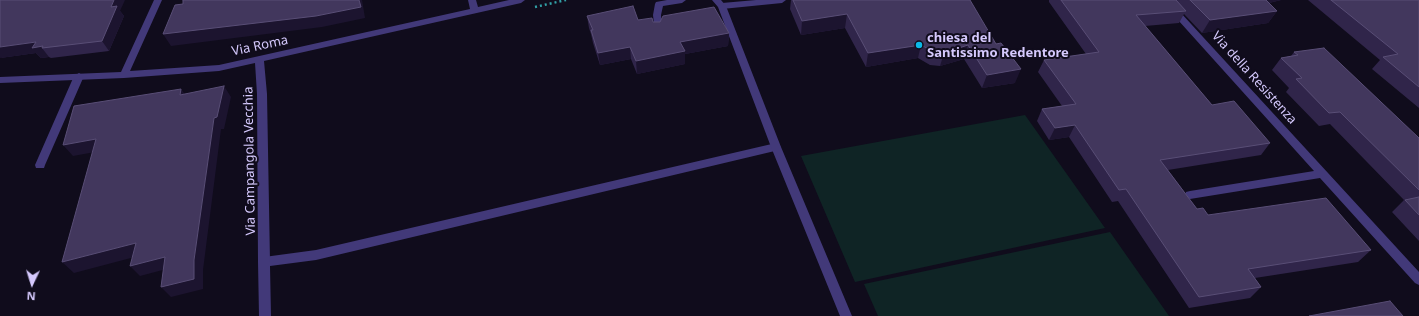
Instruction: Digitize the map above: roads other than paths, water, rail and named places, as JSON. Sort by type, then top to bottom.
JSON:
[{"type":"street","points":[[124,75],[158,0]]},
{"type":"street","points":[[472,0],[475,10]]},
{"type":"street","name":"Via Roma","points":[[0,80],[124,75],[219,68],[521,0]]},
{"type":"street","points":[[658,31],[657,15],[659,4],[682,0]]},
{"type":"street","points":[[782,0],[719,3],[776,147],[846,316]]},
{"type":"street","name":"Via della Resistenza","points":[[1164,0],[1419,280]]},
{"type":"street","name":"Via Campangola Vecchia","points":[[260,59],[262,94],[265,316]]},
{"type":"street","points":[[40,165],[79,76]]},
{"type":"street","points":[[264,262],[316,255],[776,147]]},
{"type":"street","points":[[1190,196],[1322,174]]},
{"type":"place","name":"chiesa del Santissimo Redentore","points":[[919,45]]}]
